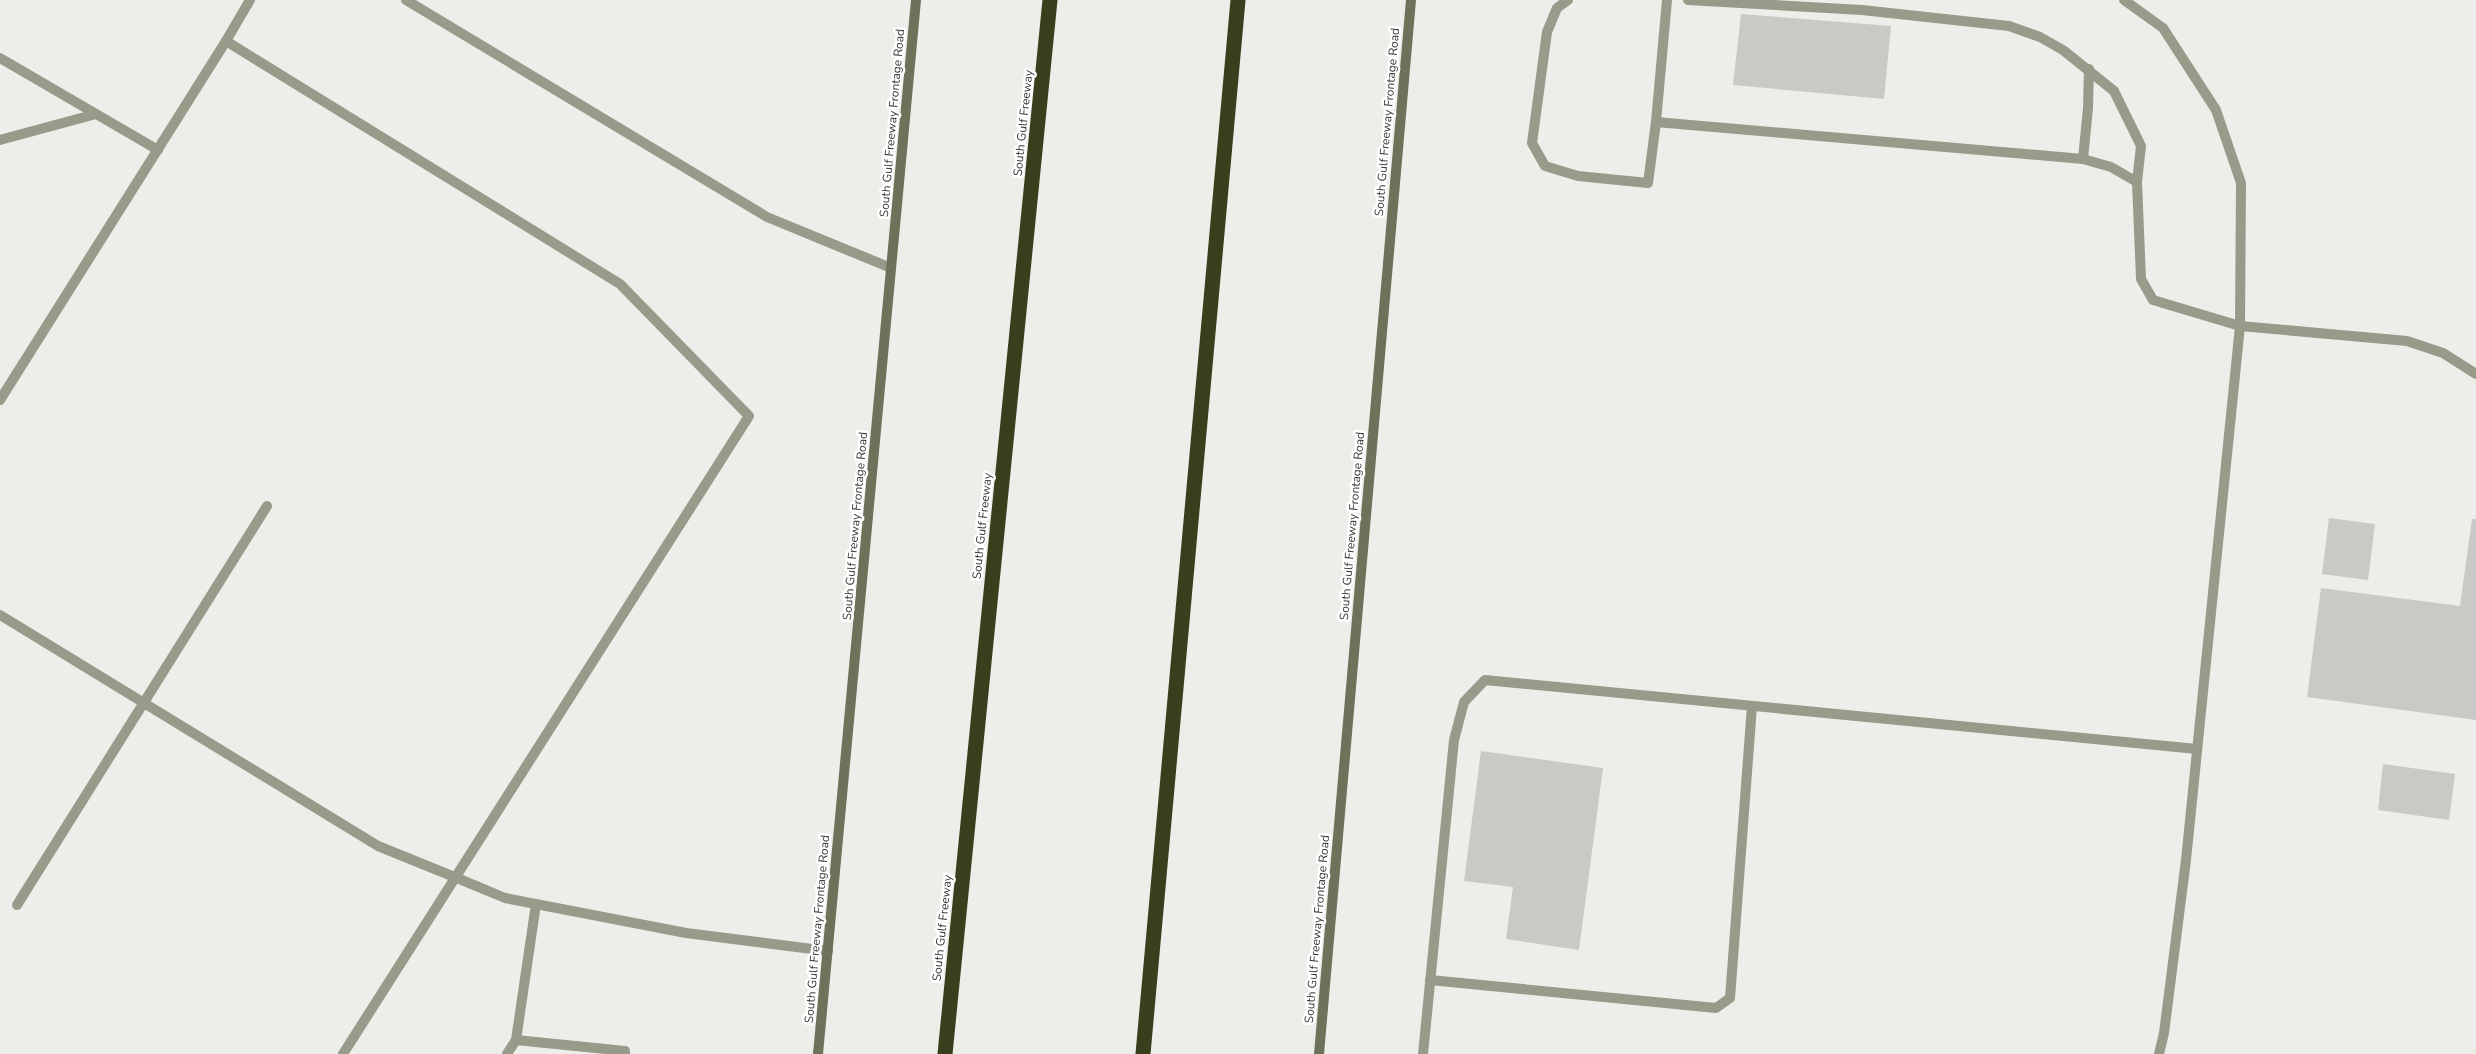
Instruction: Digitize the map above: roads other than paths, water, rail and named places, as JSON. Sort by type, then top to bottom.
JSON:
[{"type":"highway","name":"South Gulf Freeway","points":[[945,1054],[1050,0]]},
{"type":"highway","points":[[1144,1054],[1238,0]]},
{"type":"main road","name":"South Gulf Freeway Frontage Road","points":[[818,1054],[916,0]]},
{"type":"main road","name":"South Gulf Freeway Frontage Road","points":[[1318,1054],[1411,0]]},
{"type":"lane","points":[[0,400],[250,0]]},
{"type":"lane","points":[[406,0],[768,217],[891,268]]},
{"type":"lane","points":[[1568,0],[1557,8],[1547,32],[1532,143],[1545,166],[1578,176],[1648,182],[1656,122],[1667,0]]},
{"type":"lane","points":[[1688,0],[1862,10],[2009,26],[2040,37],[2089,69],[2114,91],[2141,146],[2137,182],[2141,279],[2153,300],[2240,326],[2407,341],[2443,353],[2476,374]]},
{"type":"lane","points":[[2124,0],[2163,28],[2216,110],[2241,183],[2240,326],[2186,860],[2164,1033],[2159,1054]]},
{"type":"lane","points":[[226,41],[620,284],[749,416],[344,1054]]},
{"type":"lane","points":[[0,58],[158,150]]},
{"type":"lane","points":[[2082,159],[2088,108],[2089,69]]},
{"type":"lane","points":[[0,140],[96,114]]},
{"type":"lane","points":[[1656,122],[2082,159],[2112,167],[2137,182]]},
{"type":"lane","points":[[17,905],[267,506]]},
{"type":"lane","points":[[0,615],[378,846],[505,898],[686,934],[828,951]]},
{"type":"lane","points":[[1423,1054],[1454,740],[1464,702],[1486,680],[2197,749]]},
{"type":"lane","points":[[1430,980],[1716,1008],[1730,998],[1752,706]]},
{"type":"lane","points":[[507,1054],[516,1040],[536,904]]},
{"type":"lane","points":[[516,1040],[625,1051],[625,1054]]}]
